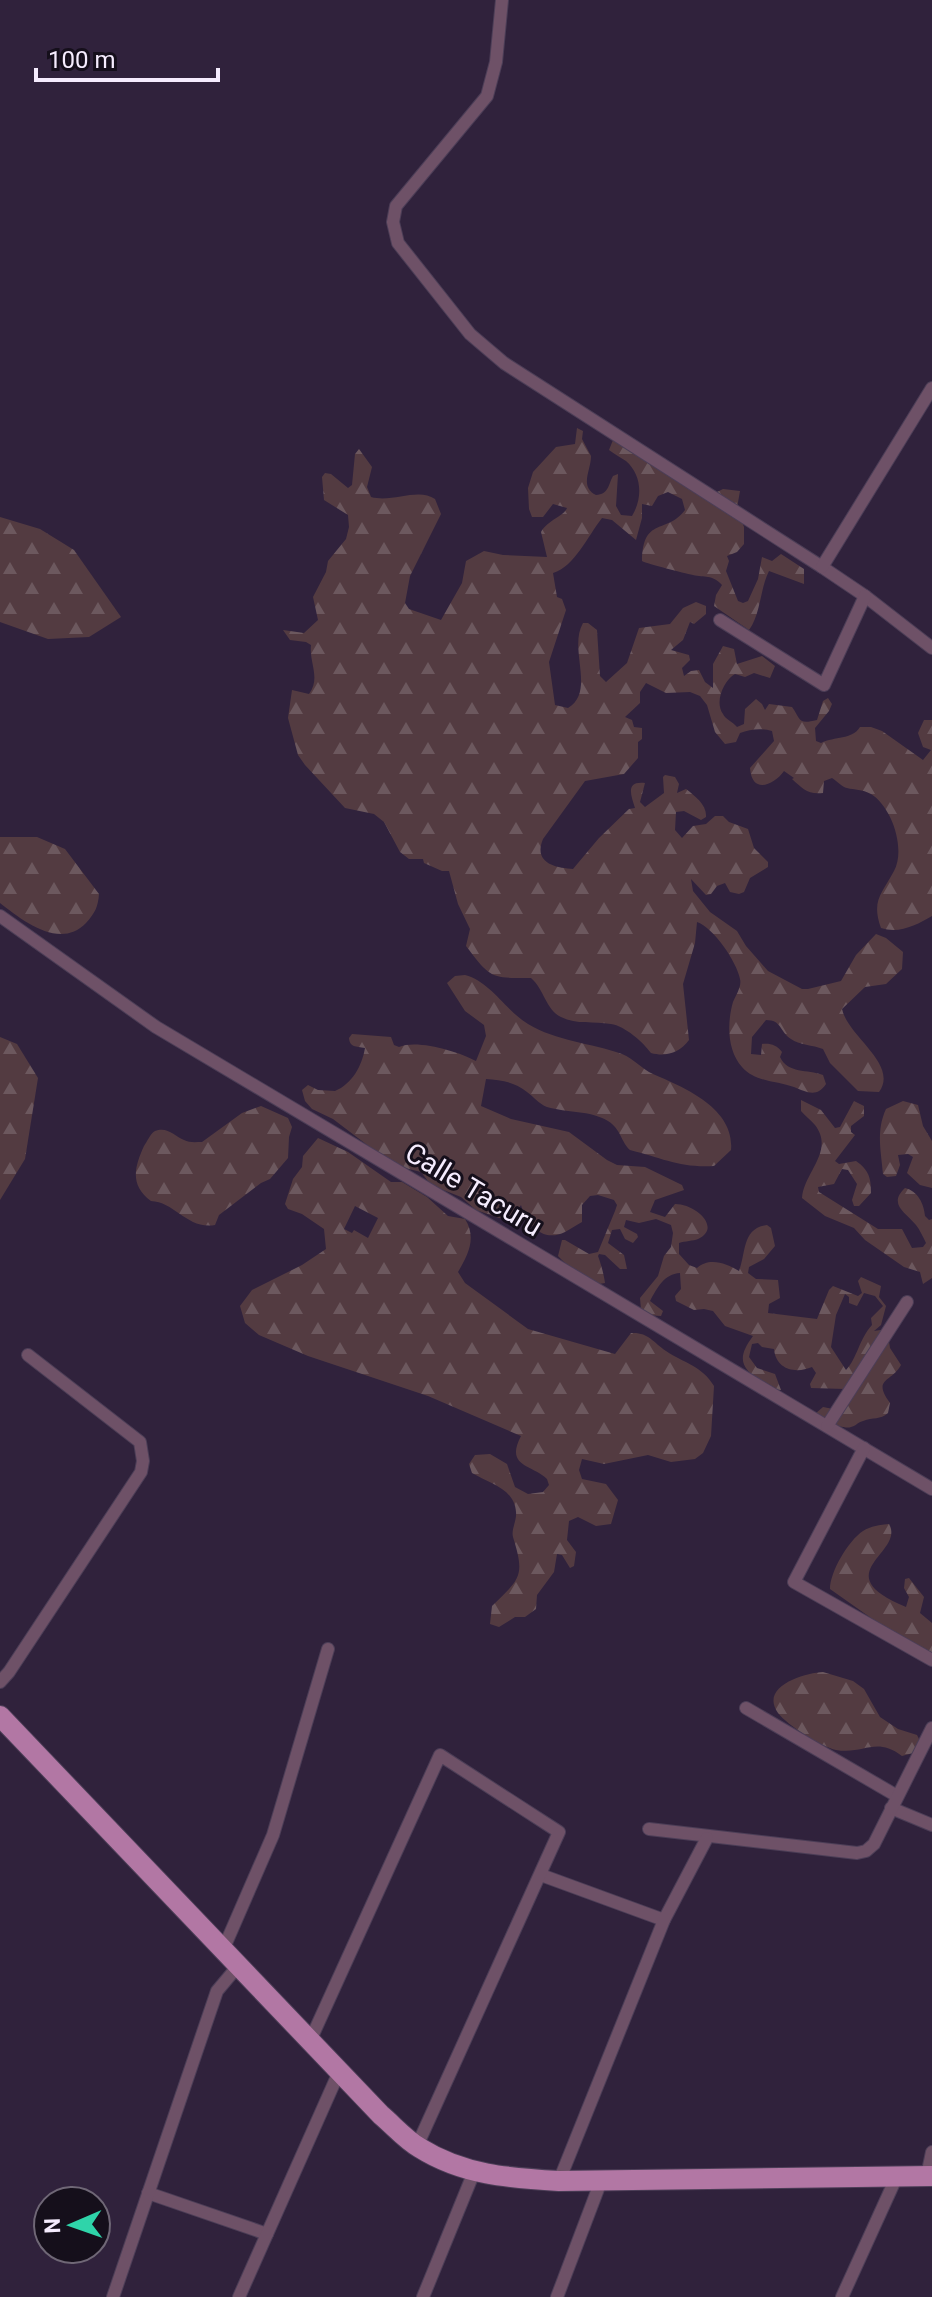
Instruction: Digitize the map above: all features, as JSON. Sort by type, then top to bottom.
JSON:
[{"type":"main road","points":[[0,1716],[381,2115],[417,2146],[452,2165],[508,2178],[559,2181],[929,2176]]},
{"type":"street","points":[[502,0],[496,62],[487,96],[396,206],[393,222],[398,243],[470,334],[504,363],[822,567],[932,648]]},
{"type":"street","points":[[822,567],[932,388]]},
{"type":"street","points":[[720,620],[824,685],[865,596]]},
{"type":"street","name":"Calle Tacuru","points":[[0,916],[156,1027],[932,1489]]},
{"type":"street","points":[[827,1426],[907,1302]]},
{"type":"street","points":[[0,1682],[141,1472],[143,1461],[140,1442],[28,1355]]},
{"type":"street","points":[[864,1448],[794,1582],[932,1660]]},
{"type":"street","points":[[223,1950],[273,1835],[328,1649]]},
{"type":"street","points":[[746,1708],[932,1825]]},
{"type":"street","points":[[649,1829],[707,1838],[857,1853],[866,1851],[874,1844],[932,1728]]},
{"type":"street","points":[[310,2041],[440,1755],[559,1832],[417,2146]]},
{"type":"street","points":[[559,2181],[664,1920],[707,1838]]},
{"type":"street","points":[[541,1875],[664,1920]]},
{"type":"street","points":[[113,2297],[217,1991],[238,1966]]},
{"type":"street","points":[[239,2297],[339,2072]]},
{"type":"street","points":[[929,2176],[932,2152]]},
{"type":"street","points":[[423,2297],[474,2172]]},
{"type":"street","points":[[842,2297],[897,2176]]},
{"type":"street","points":[[557,2297],[601,2181]]},
{"type":"street","points":[[148,2193],[267,2234]]},
{"type":"green space","points":[[577,428],[583,431],[582,439],[591,456],[588,487],[596,495],[603,493],[613,476],[618,474],[616,506],[621,515],[632,516],[638,502],[639,487],[631,467],[609,450],[613,440],[713,494],[723,489],[740,491],[737,508],[744,527],[744,544],[737,552],[727,556],[726,571],[738,601],[748,601],[758,579],[762,557],[772,561],[781,554],[804,569],[804,584],[769,571],[749,630],[714,606],[722,585],[715,579],[642,561],[646,538],[657,528],[678,518],[685,510],[682,499],[668,492],[658,496],[652,506],[642,504],[636,540],[612,520],[602,518],[574,558],[553,573],[557,597],[562,599],[566,610],[549,662],[555,705],[568,708],[576,701],[580,691],[578,645],[583,623],[597,630],[600,676],[606,682],[627,663],[639,628],[670,624],[683,608],[696,602],[706,606],[706,614],[694,624],[690,622],[683,640],[671,650],[689,655],[690,660],[682,668],[684,676],[699,670],[705,682],[713,688],[713,664],[723,646],[734,649],[737,664],[762,656],[775,666],[770,678],[754,673],[745,677],[735,674],[724,686],[720,709],[737,727],[744,724],[745,709],[756,699],[765,710],[769,704],[792,707],[800,720],[806,722],[817,720],[823,701],[828,698],[832,704],[815,728],[816,741],[821,743],[848,736],[860,727],[871,727],[882,731],[923,760],[931,750],[923,747],[918,733],[924,720],[932,720],[932,916],[901,929],[881,928],[878,904],[897,862],[898,840],[891,818],[879,800],[862,790],[845,787],[832,778],[824,781],[823,793],[809,792],[784,771],[775,780],[759,785],[750,768],[774,741],[772,731],[760,729],[740,733],[736,742],[725,744],[715,732],[707,705],[700,696],[690,692],[666,693],[646,683],[640,692],[640,703],[625,717],[632,720],[634,727],[642,728],[638,758],[624,774],[585,781],[543,839],[543,859],[559,867],[573,869],[599,838],[629,809],[635,808],[631,790],[634,784],[645,783],[640,802],[645,807],[664,793],[665,775],[675,777],[679,784],[677,793],[686,789],[700,801],[706,813],[701,820],[684,811],[676,812],[675,830],[682,838],[693,826],[706,824],[715,816],[723,816],[729,822],[748,829],[754,848],[768,862],[768,867],[750,878],[744,892],[739,894],[730,892],[725,883],[706,895],[691,879],[693,891],[710,912],[737,931],[768,971],[802,989],[808,989],[841,981],[856,955],[876,934],[903,952],[902,969],[886,984],[865,987],[842,1009],[853,1030],[878,1061],[883,1082],[879,1092],[858,1091],[830,1063],[823,1049],[794,1041],[771,1020],[766,1020],[752,1037],[751,1054],[761,1055],[762,1044],[773,1045],[782,1052],[780,1057],[788,1066],[823,1075],[826,1084],[819,1091],[807,1092],[747,1072],[733,1053],[729,1027],[733,1002],[740,985],[738,972],[717,938],[697,922],[695,943],[683,984],[689,1040],[677,1051],[651,1053],[633,1035],[616,1025],[561,1017],[552,1010],[531,978],[499,977],[487,971],[466,946],[470,929],[458,904],[449,871],[424,863],[423,859],[409,859],[400,852],[384,822],[374,814],[345,808],[298,755],[288,718],[292,690],[309,694],[314,682],[311,645],[290,640],[283,630],[304,633],[318,620],[313,597],[328,561],[346,539],[349,527],[348,515],[324,500],[322,477],[325,473],[331,474],[348,488],[352,485],[355,454],[359,449],[372,467],[367,487],[371,497],[421,494],[435,499],[441,514],[410,576],[405,603],[409,609],[441,620],[462,583],[466,561],[484,551],[547,557],[541,532],[567,508],[553,504],[543,517],[532,517],[528,488],[533,472],[556,447],[575,444]]},
{"type":"green space","points":[[0,517],[40,529],[74,550],[121,617],[89,637],[48,639],[0,622]]},
{"type":"green space","points":[[0,837],[37,837],[65,849],[99,894],[96,910],[86,923],[76,931],[53,933],[19,918],[0,903]]},
{"type":"green space","points":[[465,975],[483,984],[520,1018],[539,1030],[622,1054],[649,1072],[692,1093],[716,1111],[730,1135],[731,1150],[714,1166],[702,1166],[671,1162],[630,1150],[608,1121],[594,1115],[547,1107],[508,1082],[486,1079],[481,1106],[511,1119],[569,1132],[617,1165],[645,1167],[682,1185],[684,1190],[655,1200],[650,1212],[665,1217],[675,1204],[691,1208],[703,1217],[707,1223],[705,1234],[698,1239],[679,1243],[679,1254],[689,1265],[697,1268],[718,1262],[739,1271],[749,1236],[759,1227],[767,1225],[771,1228],[775,1246],[764,1259],[749,1267],[748,1273],[756,1279],[778,1280],[780,1298],[769,1304],[768,1313],[817,1319],[833,1286],[858,1296],[862,1293],[858,1281],[861,1277],[881,1286],[879,1297],[886,1306],[881,1325],[874,1331],[887,1329],[890,1348],[901,1365],[883,1385],[890,1403],[888,1413],[847,1428],[827,1421],[815,1414],[823,1407],[833,1409],[846,1389],[811,1388],[816,1373],[812,1367],[793,1370],[779,1362],[774,1349],[752,1344],[749,1357],[757,1368],[775,1374],[781,1390],[763,1383],[750,1373],[743,1362],[744,1351],[753,1336],[725,1326],[713,1311],[694,1310],[676,1301],[675,1296],[681,1289],[680,1273],[665,1279],[650,1301],[663,1311],[661,1316],[647,1315],[641,1309],[640,1298],[658,1276],[664,1256],[671,1247],[671,1225],[656,1219],[639,1223],[626,1220],[624,1227],[638,1237],[633,1243],[625,1239],[620,1229],[612,1230],[608,1243],[624,1255],[627,1269],[620,1269],[605,1255],[599,1254],[605,1283],[599,1284],[558,1256],[562,1240],[589,1254],[598,1252],[617,1205],[614,1200],[590,1196],[582,1205],[582,1222],[557,1235],[543,1234],[527,1219],[521,1205],[512,1218],[499,1218],[476,1210],[461,1197],[431,1185],[421,1172],[401,1167],[383,1157],[333,1119],[312,1109],[305,1101],[302,1090],[308,1085],[318,1090],[335,1091],[346,1084],[359,1068],[365,1048],[351,1044],[349,1038],[352,1034],[391,1037],[394,1045],[399,1047],[416,1044],[437,1047],[476,1061],[486,1036],[484,1025],[465,1011],[447,983],[455,976]],"holes":[[[864,1293],[875,1296],[883,1306],[871,1318],[872,1325],[846,1370],[831,1347],[836,1315],[845,1294],[849,1297],[849,1303],[857,1306]]]},
{"type":"green space","points":[[0,1037],[17,1044],[38,1078],[25,1159],[0,1200]]},
{"type":"green space","points":[[801,1100],[821,1110],[835,1128],[840,1127],[854,1101],[864,1106],[864,1116],[851,1126],[851,1132],[855,1135],[835,1161],[839,1164],[856,1161],[860,1164],[868,1175],[871,1193],[859,1206],[854,1206],[852,1200],[857,1184],[848,1170],[842,1169],[834,1184],[818,1187],[819,1192],[878,1229],[902,1229],[912,1248],[923,1247],[926,1243],[900,1208],[898,1199],[905,1188],[917,1195],[925,1216],[932,1219],[932,1278],[923,1284],[920,1272],[904,1267],[865,1240],[854,1228],[825,1216],[802,1198],[822,1144],[815,1125],[801,1111]]},
{"type":"green space","points":[[903,1101],[918,1105],[923,1126],[932,1141],[932,1188],[920,1185],[907,1173],[913,1157],[908,1154],[898,1155],[900,1165],[896,1176],[883,1174],[880,1141],[883,1117],[886,1109]]},
{"type":"green space","points":[[261,1106],[288,1118],[292,1127],[288,1158],[270,1179],[219,1215],[215,1225],[197,1224],[144,1195],[137,1182],[138,1162],[144,1146],[155,1131],[167,1131],[186,1141],[202,1142],[242,1113]]},
{"type":"green space","points":[[318,1138],[348,1152],[391,1182],[402,1182],[427,1197],[448,1216],[465,1219],[471,1240],[458,1272],[465,1283],[528,1329],[615,1354],[631,1333],[642,1334],[698,1369],[714,1386],[711,1436],[703,1453],[695,1459],[671,1462],[648,1455],[604,1464],[582,1459],[579,1470],[582,1479],[606,1484],[618,1500],[611,1524],[596,1526],[578,1517],[569,1521],[567,1540],[576,1552],[574,1566],[570,1568],[562,1555],[557,1554],[554,1572],[537,1595],[536,1609],[525,1617],[515,1617],[499,1627],[490,1624],[492,1606],[518,1576],[519,1560],[513,1534],[515,1504],[506,1492],[472,1473],[469,1464],[475,1455],[490,1454],[507,1464],[515,1487],[528,1494],[543,1492],[549,1485],[547,1479],[522,1464],[516,1454],[521,1436],[428,1396],[308,1356],[259,1335],[245,1323],[240,1306],[252,1290],[326,1249],[324,1229],[302,1214],[288,1209],[285,1204],[293,1179],[302,1167],[303,1156]],"holes":[[[355,1206],[378,1218],[368,1238],[354,1230],[352,1233],[344,1229]]]},
{"type":"green space","points":[[889,1524],[891,1534],[887,1544],[869,1573],[871,1584],[882,1595],[906,1607],[909,1597],[904,1588],[905,1579],[909,1578],[924,1597],[920,1613],[932,1623],[932,1653],[927,1653],[881,1625],[830,1589],[836,1566],[857,1536],[866,1529]]},
{"type":"green space","points":[[823,1672],[853,1681],[864,1689],[880,1717],[898,1729],[917,1735],[919,1739],[913,1753],[902,1756],[884,1747],[836,1750],[814,1740],[783,1718],[774,1704],[774,1695],[779,1688],[796,1678]]}]
